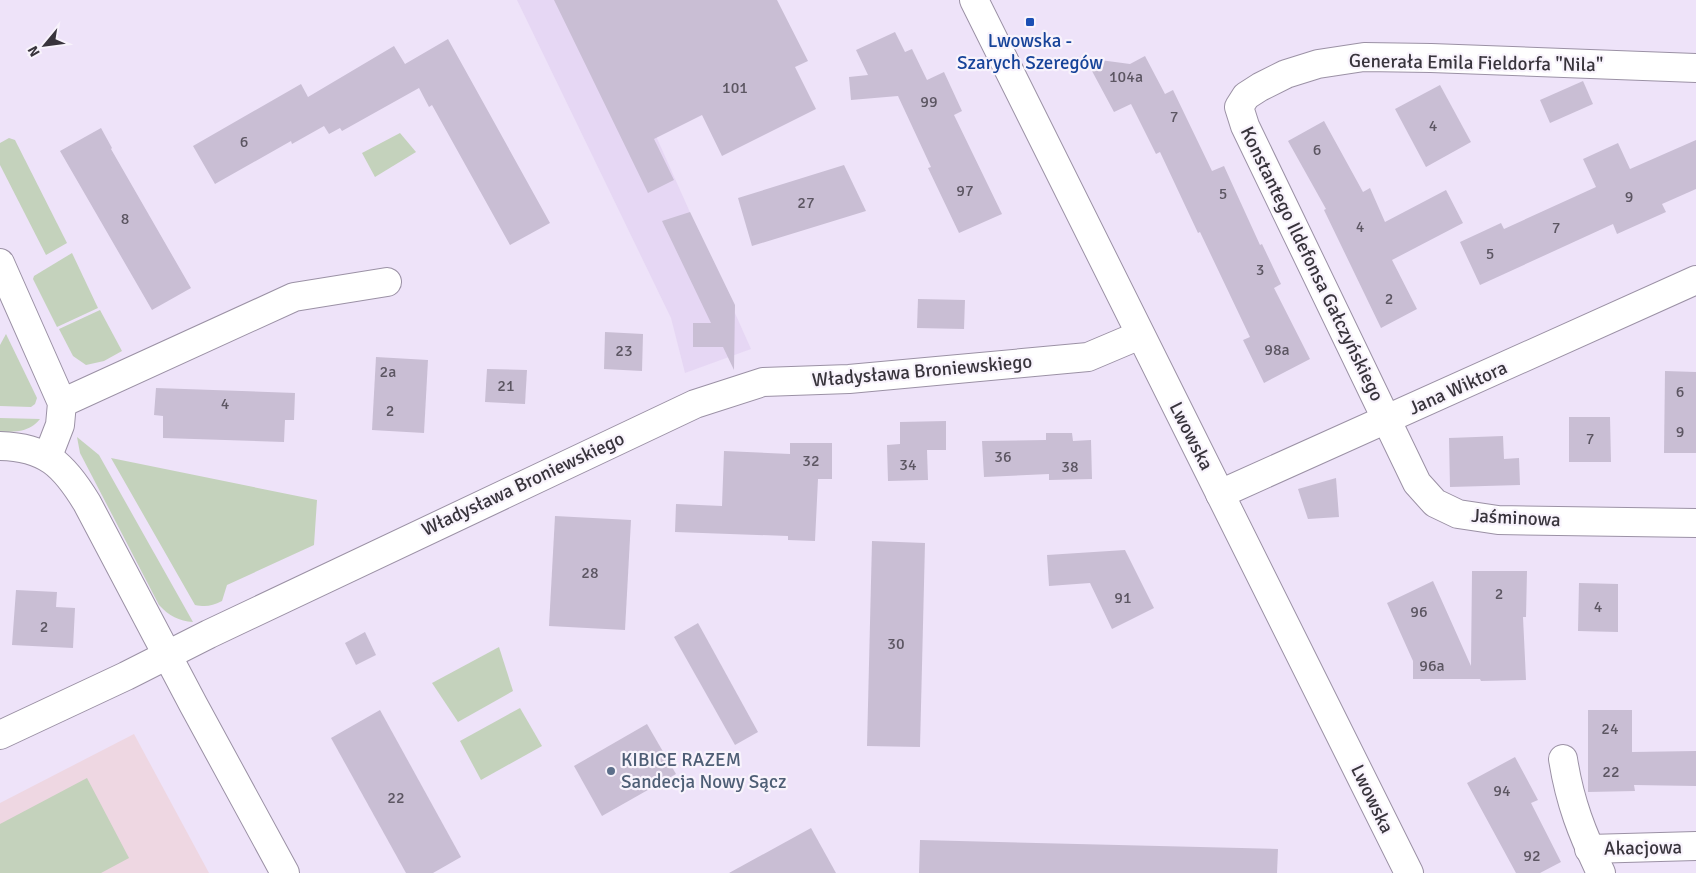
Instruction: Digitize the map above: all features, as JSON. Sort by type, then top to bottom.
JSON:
[{"type":"street","name":"Lwowska","points":[[974,0],[1409,873]]},
{"type":"street","name":"Generała Emila Fieldorfa \"Nila\"","points":[[1239,107],[1246,96],[1260,86],[1286,74],[1318,64],[1364,57],[1696,68]]},
{"type":"street","name":"Konstantego Ildefonsa Gałczyńskiego","points":[[1239,107],[1249,135],[1387,420]]},
{"type":"street","points":[[0,263],[62,403],[60,425],[48,456]]},
{"type":"street","name":"Jana Wiktora","points":[[1220,494],[1696,280]]},
{"type":"street","points":[[62,403],[294,297],[387,282]]},
{"type":"street","name":"Władysława Broniewskiego","points":[[0,735],[126,676],[166,654],[695,404],[763,382],[849,379],[1088,357],[1140,334]]},
{"type":"street","name":"Jaśminowa","points":[[1387,420],[1417,483],[1435,503],[1458,514],[1498,520],[1696,523]]},
{"type":"street","points":[[0,446],[31,450],[48,456],[74,482],[285,873]]},
{"type":"street","points":[[1563,759],[1568,791],[1576,816],[1601,873]]},
{"type":"street","name":"Akacjowa","points":[[1589,849],[1696,846]]},
{"type":"shaded area","points":[[517,0],[592,0],[643,107],[751,349],[685,373],[671,318]]},
{"type":"shaded area","points":[[134,734],[209,873],[0,873],[0,803]]},
{"type":"green space","points":[[400,133],[416,152],[375,177],[362,153]]},
{"type":"green space","points":[[9,138],[15,140],[67,243],[46,255],[0,165],[0,143]]},
{"type":"green space","points":[[72,253],[98,308],[57,327],[33,279],[34,276]]},
{"type":"green space","points":[[100,310],[122,351],[104,361],[86,365],[73,356],[59,329]]},
{"type":"green space","points":[[6,334],[37,398],[35,404],[31,407],[0,406],[0,345]]},
{"type":"green space","points":[[0,418],[40,419],[27,429],[0,432]]},
{"type":"green space","points":[[77,437],[99,455],[193,622],[174,617],[159,605],[80,453]]},
{"type":"green space","points":[[111,458],[317,500],[314,545],[227,585],[222,601],[209,606],[195,605]]},
{"type":"green space","points":[[499,647],[513,691],[458,722],[432,683]]},
{"type":"green space","points":[[520,708],[542,746],[481,780],[460,741]]},
{"type":"green space","points":[[87,778],[129,858],[101,873],[0,873],[0,824]]},
{"type":"building","points":[[554,0],[777,0],[808,61],[795,67],[816,109],[722,156],[702,115],[654,139],[674,180],[648,193]]},
{"type":"building","points":[[895,32],[905,52],[912,49],[927,80],[944,72],[962,111],[954,115],[1002,214],[959,233],[928,168],[931,167],[898,96],[851,100],[849,77],[868,75],[856,50]]},
{"type":"building","points":[[448,39],[550,223],[510,245],[432,105],[429,107],[419,88],[342,131],[340,128],[329,134],[324,126],[292,144],[291,141],[215,184],[193,146],[301,84],[308,97],[394,46],[405,64]]},
{"type":"building","points":[[1145,56],[1165,94],[1173,90],[1212,171],[1224,166],[1260,245],[1262,244],[1281,284],[1274,288],[1310,359],[1264,383],[1243,340],[1250,337],[1160,152],[1156,154],[1131,104],[1114,112],[1085,58],[1130,64]]},
{"type":"building","points":[[1583,81],[1593,104],[1550,123],[1540,100]]},
{"type":"building","points":[[1440,85],[1471,142],[1426,167],[1395,109]]},
{"type":"building","points":[[1324,121],[1363,192],[1370,188],[1385,222],[1446,190],[1463,223],[1392,260],[1417,309],[1381,328],[1324,210],[1326,209],[1288,141]]},
{"type":"building","points":[[101,128],[111,149],[191,288],[152,310],[60,151]]},
{"type":"building","points":[[1696,140],[1696,189],[1662,204],[1666,212],[1617,234],[1613,224],[1480,285],[1460,242],[1501,223],[1504,229],[1596,187],[1583,159],[1618,143],[1630,169]]},
{"type":"building","points":[[844,165],[866,211],[752,246],[738,198]]},
{"type":"building","points":[[690,212],[735,305],[734,370],[723,347],[693,347],[693,323],[711,323],[662,221]]},
{"type":"building","points":[[918,299],[965,300],[964,329],[917,328]]},
{"type":"building","points":[[605,332],[643,334],[642,371],[604,369]]},
{"type":"building","points":[[376,357],[428,360],[424,433],[372,430]]},
{"type":"building","points":[[487,369],[527,370],[525,404],[485,402]]},
{"type":"building","points":[[1665,371],[1696,372],[1696,453],[1664,453]]},
{"type":"building","points":[[156,388],[295,393],[294,420],[285,420],[284,442],[163,438],[163,416],[154,415]]},
{"type":"building","points":[[1569,417],[1610,417],[1611,462],[1569,462]]},
{"type":"building","points":[[946,421],[946,450],[927,450],[928,480],[888,481],[887,445],[900,444],[900,422]]},
{"type":"building","points":[[1046,433],[1072,433],[1073,441],[1091,440],[1092,479],[1049,480],[1049,474],[984,477],[982,441],[1046,440]]},
{"type":"building","points":[[1503,436],[1504,459],[1519,458],[1520,485],[1450,487],[1449,438]]},
{"type":"building","points":[[790,443],[832,443],[832,479],[818,479],[815,541],[788,540],[788,536],[675,532],[676,504],[722,506],[724,451],[790,454]]},
{"type":"building","points":[[1336,478],[1339,517],[1308,519],[1298,489]]},
{"type":"building","points":[[555,516],[631,520],[625,630],[549,626]]},
{"type":"building","points":[[872,541],[925,543],[920,747],[867,746]]},
{"type":"building","points":[[1125,550],[1154,608],[1112,629],[1090,583],[1049,586],[1047,555]]},
{"type":"building","points":[[1472,571],[1527,571],[1526,617],[1523,617],[1526,680],[1413,679],[1413,661],[1387,603],[1433,581],[1471,666]]},
{"type":"building","points":[[1579,583],[1618,584],[1618,632],[1578,631]]},
{"type":"building","points":[[16,590],[57,592],[56,607],[75,608],[73,648],[12,645]]},
{"type":"building","points":[[698,623],[758,732],[735,745],[674,637]]},
{"type":"building","points":[[365,632],[376,655],[356,665],[345,643]]},
{"type":"building","points":[[380,710],[461,857],[433,873],[406,873],[331,738]]},
{"type":"building","points":[[1588,710],[1632,710],[1632,752],[1696,751],[1696,786],[1634,785],[1635,791],[1588,792]]},
{"type":"building","points":[[647,724],[676,774],[602,816],[574,766]]},
{"type":"building","points":[[1515,757],[1538,800],[1531,803],[1561,862],[1540,873],[1516,873],[1467,783]]},
{"type":"building","points":[[811,828],[836,873],[729,873]]},
{"type":"building","points":[[920,840],[1278,849],[1277,873],[919,873]]},
{"type":"place","name":"Lwowska - Szarych Szeregów","points":[[1030,22]]},
{"type":"place","name":"KIBICE RAZEM Sandecja Nowy Sącz","points":[[611,771]]}]
